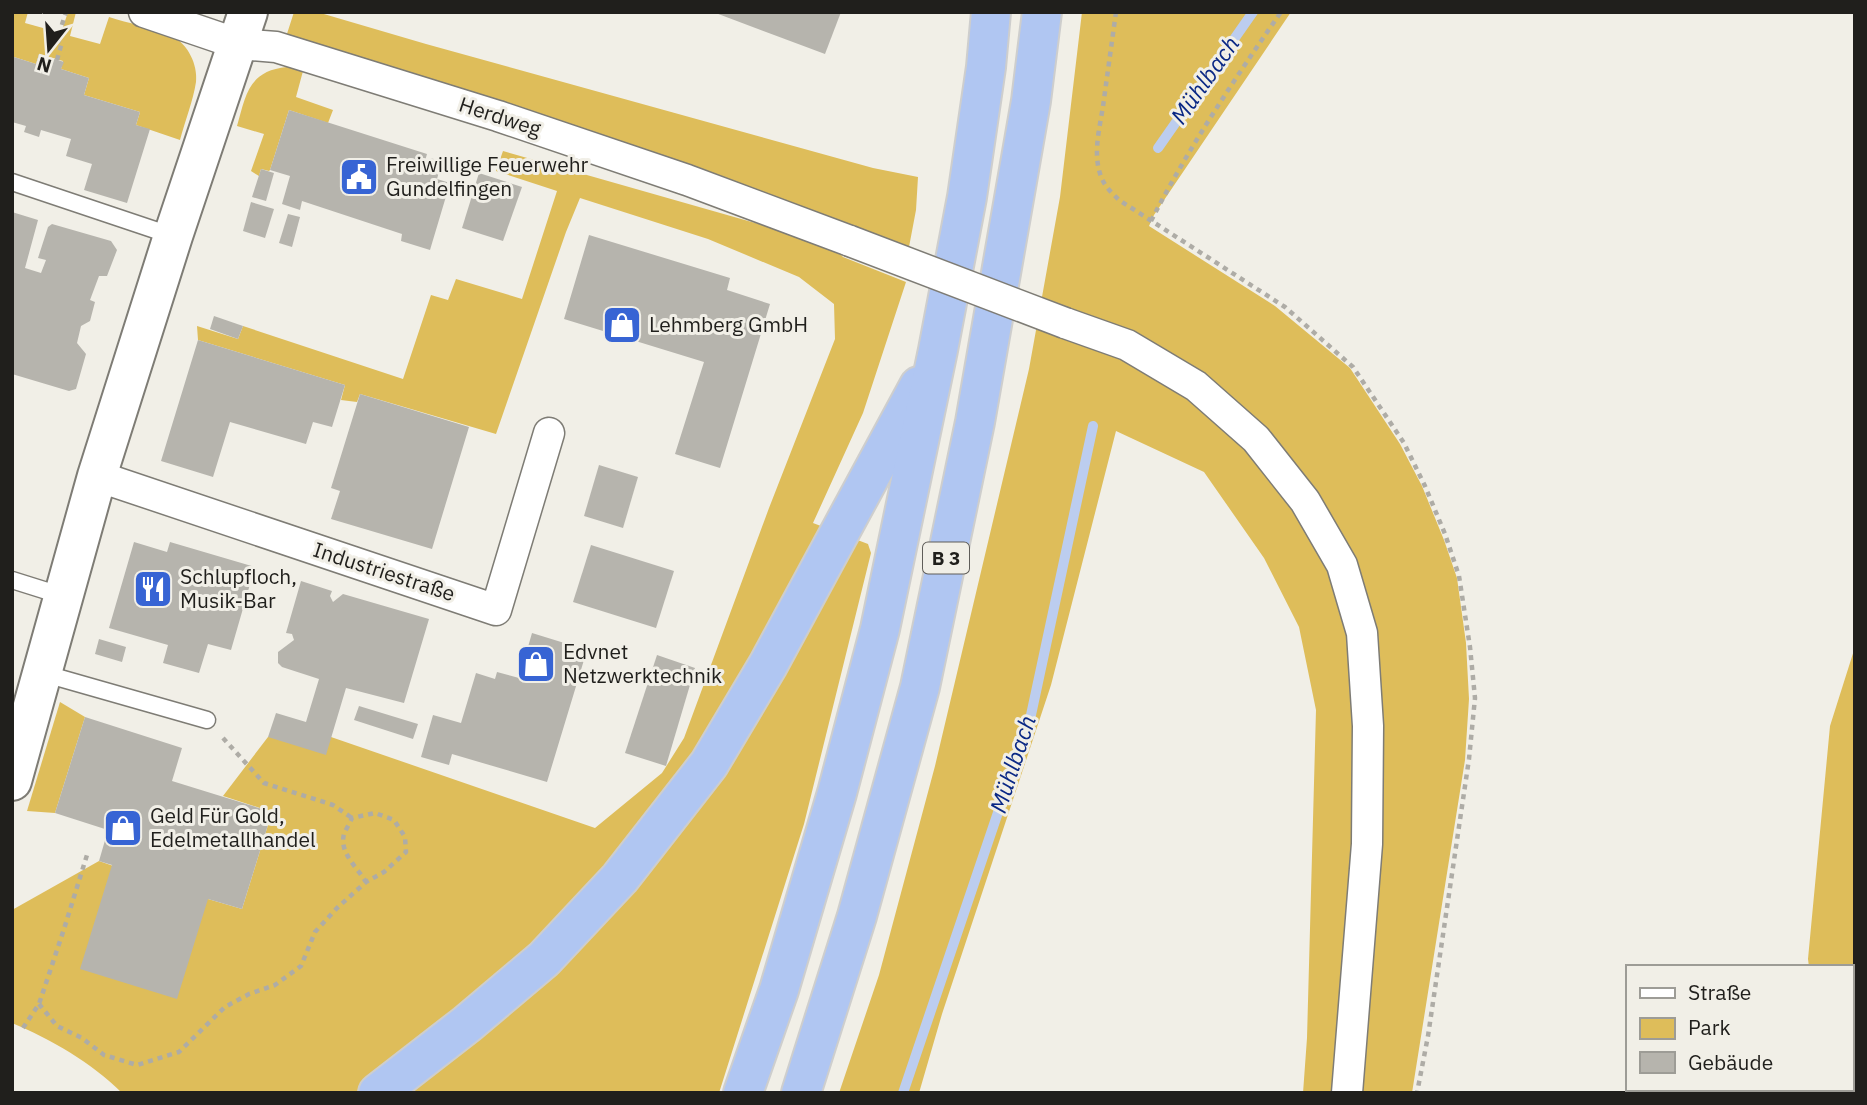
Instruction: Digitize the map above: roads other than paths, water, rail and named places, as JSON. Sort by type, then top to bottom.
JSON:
[{"type":"highway","name":"B 3","points":[[743,1093],[779,990],[833,806],[880,629],[967,197],[991,12]]},
{"type":"highway","name":"B 3","points":[[801,1093],[857,916],[920,687],[975,422],[1031,101],[1042,12]]},
{"type":"highway","points":[[378,1093],[467,1024],[544,959],[620,878],[709,764],[768,665],[938,351]]},
{"type":"street","name":"Herdweg","points":[[144,12],[243,28],[276,47],[498,116],[687,180],[1127,345],[1196,386],[1256,439],[1305,501],[1342,565],[1362,633],[1368,726],[1367,844],[1347,1093]]},
{"type":"street","points":[[14,771],[97,476],[173,236],[243,28]]},
{"type":"street","name":"Industriestraße","points":[[97,476],[496,610],[549,433]]},
{"type":"lane","points":[[12,182],[173,236]]},
{"type":"lane","points":[[12,580],[64,596]]},
{"type":"lane","points":[[42,673],[207,720]]},
{"type":"waterway","name":"Mühlbach","points":[[1158,148],[1253,12]]},
{"type":"waterway","name":"Mühlbach","points":[[903,1093],[1031,715],[1093,426]]},
{"type":"place","name":"Freiwillige Feuerwehr Gundelfingen","points":[[359,177]]},
{"type":"place","name":"Lehmberg GmbH","points":[[622,325]]},
{"type":"place","name":"Schlupfloch, Musik-Bar","points":[[153,589]]},
{"type":"place","name":"Edvnet Netzwerktechnik","points":[[536,664]]},
{"type":"place","name":"Geld Für Gold, Edelmetallhandel","points":[[123,828]]}]
